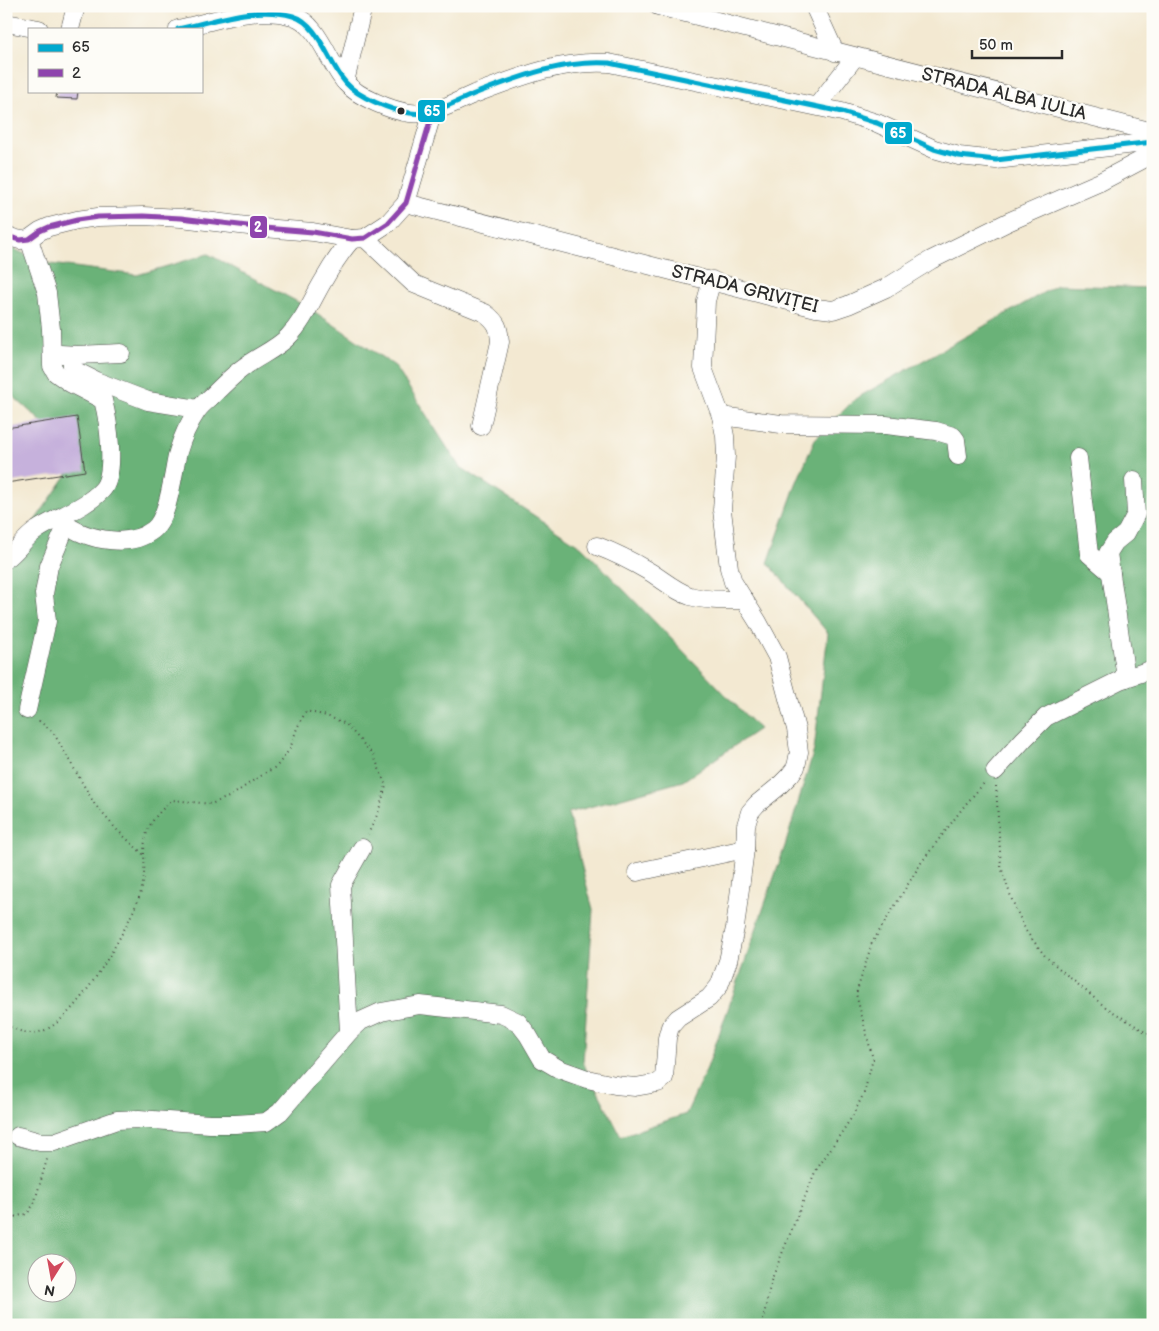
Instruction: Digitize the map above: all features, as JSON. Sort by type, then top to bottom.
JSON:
[{"type":"street","points":[[70,28],[76,6]]},
{"type":"street","points":[[345,82],[364,6]]},
{"type":"street","name":"STRADA ALBA IULIA","points":[[658,6],[1153,132]]},
{"type":"street","points":[[814,6],[835,52]]},
{"type":"street","points":[[183,28],[246,14],[265,12],[295,17],[312,30],[345,82],[354,91],[397,111],[413,114],[433,111],[541,69],[591,61],[609,62],[842,112],[877,123],[934,149],[959,156],[996,160],[1153,142]]},
{"type":"street","points":[[6,23],[34,28]]},
{"type":"street","points":[[816,106],[855,57]]},
{"type":"street","points":[[62,522],[80,534],[105,539],[128,540],[145,535],[155,529],[167,506],[179,450],[187,428],[198,409],[244,366],[274,347],[291,333],[301,322],[336,258],[358,238],[388,223],[406,203],[433,111]]},
{"type":"street","name":"STRADA GRIVIȚEI","points":[[406,203],[816,308],[833,310],[886,288],[931,260],[1008,222],[1100,182],[1153,154]]},
{"type":"street","points":[[6,236],[20,240],[29,239],[49,227],[76,220],[143,216],[358,238],[414,284],[485,313],[495,320],[499,330],[500,342],[480,426]]},
{"type":"street","points":[[6,559],[15,553],[32,532],[62,522],[103,489],[107,482],[110,455],[103,400],[70,383],[56,373],[52,366],[51,329],[47,293],[29,239]]},
{"type":"street","points":[[18,1136],[40,1142],[54,1142],[117,1120],[139,1119],[210,1124],[266,1122],[280,1112],[349,1032],[361,1021],[380,1012],[420,1005],[501,1014],[518,1022],[542,1059],[559,1069],[587,1079],[635,1087],[658,1083],[664,1078],[667,1038],[670,1027],[678,1018],[709,998],[719,986],[728,961],[735,928],[745,849],[746,824],[750,812],[790,775],[796,766],[799,752],[796,729],[778,656],[745,600],[732,582],[722,510],[726,456],[721,416],[703,368],[706,301],[712,280]]},
{"type":"street","points":[[52,353],[121,352]]},
{"type":"street","points":[[72,354],[74,370],[96,381],[148,401],[198,409]]},
{"type":"street","points":[[721,416],[781,424],[878,424],[936,431],[953,436],[956,440],[958,456]]},
{"type":"street","points":[[1078,458],[1089,554],[1111,573]]},
{"type":"street","points":[[1126,678],[1108,553],[1115,542],[1126,533],[1136,514],[1134,480]]},
{"type":"street","points":[[27,710],[47,621],[44,594],[49,566],[62,522]]},
{"type":"street","points":[[597,546],[617,553],[672,588],[690,596],[719,600],[745,600]]},
{"type":"street","points":[[995,771],[1046,717],[1091,693],[1153,669]]},
{"type":"street","points":[[349,1032],[341,885],[362,848]]},
{"type":"street","points":[[637,872],[745,849]]},
{"type":"path","points":[[27,710],[53,732],[95,805],[116,829],[144,855]]},
{"type":"path","points":[[6,1025],[20,1032],[40,1032],[58,1022],[74,1007],[101,971],[139,900],[145,873],[144,840],[154,818],[172,800],[211,804],[231,796],[276,766],[290,750],[297,728],[306,711],[327,716],[346,724],[374,756],[386,786],[378,813],[362,848]]},
{"type":"path","points":[[995,771],[1001,867],[1012,900],[1026,931],[1045,956],[1069,977],[1104,1006],[1153,1037]]},
{"type":"path","points":[[762,1325],[771,1281],[815,1172],[852,1117],[864,1093],[873,1059],[856,994],[872,943],[921,863],[965,805],[995,771]]},
{"type":"path","points":[[6,1214],[13,1217],[28,1214],[34,1204],[48,1154],[54,1142]]},
{"type":"green space","points":[[6,245],[43,263],[137,275],[208,254],[309,308],[395,366],[459,466],[582,547],[759,729],[683,781],[568,813],[593,910],[583,1063],[621,1136],[686,1114],[707,1068],[743,967],[785,846],[814,750],[828,633],[768,563],[796,484],[815,439],[855,399],[1057,285],[1153,288],[1153,1325],[6,1325],[6,562],[80,456],[6,390]]},
{"type":"building","points":[[57,92],[78,92],[77,99],[56,98]]},
{"type":"building","points":[[77,417],[85,471],[6,483],[6,428]]},
{"type":"transit line","name":"65","points":[[182,28],[250,13],[279,13],[293,16],[302,20],[310,27],[340,75],[351,88],[376,102],[410,113],[427,112],[443,108],[474,94],[540,71],[574,64],[609,63],[842,112],[877,123],[934,149],[959,156],[996,160],[1153,142]]},
{"type":"transit line","name":"2","points":[[6,236],[20,240],[29,239],[49,227],[77,220],[98,217],[143,216],[181,218],[313,232],[352,239],[365,238],[388,223],[406,203],[433,111]]}]
